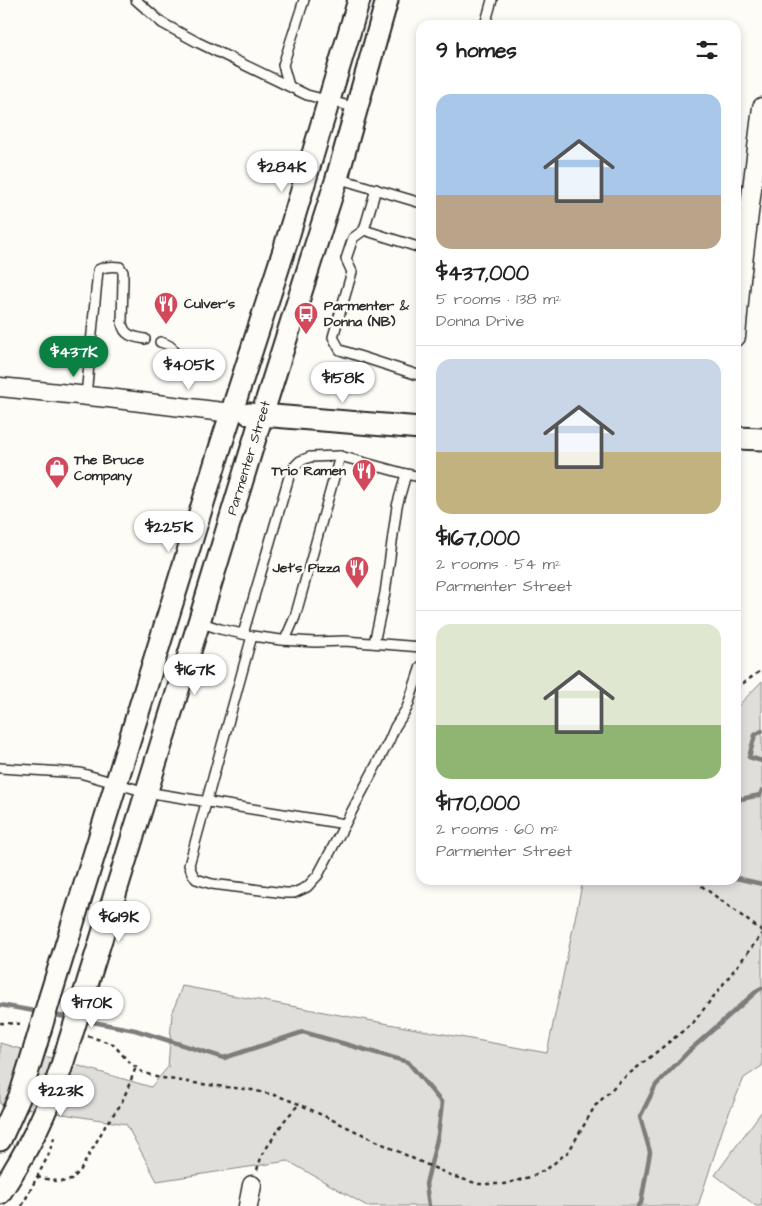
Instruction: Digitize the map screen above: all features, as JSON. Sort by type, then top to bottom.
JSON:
[{"type":"street","points":[[0,1140],[20,1096],[231,412],[285,247],[359,0]]},
{"type":"street","name":"Parmenter Street","points":[[0,1193],[34,1133],[74,1041],[82,1001],[337,178],[387,0]]},
{"type":"street","points":[[741,271],[762,107]]},
{"type":"street","points":[[0,387],[231,412],[416,428]]},
{"type":"street","points":[[741,438],[762,439]]},
{"type":"street","points":[[248,1206],[252,1185]]},
{"type":"lane","points":[[136,0],[162,23],[197,42],[307,95],[356,108]]},
{"type":"lane","points":[[289,86],[284,65],[304,0]]},
{"type":"lane","points":[[486,20],[492,0]]},
{"type":"lane","points":[[337,178],[416,201]]},
{"type":"lane","points":[[376,189],[364,230],[353,238],[346,259],[352,272],[333,337],[340,350],[416,374]]},
{"type":"lane","points":[[364,230],[416,246]]},
{"type":"lane","points":[[86,396],[98,270],[110,266],[120,267],[123,272],[123,329],[126,334],[145,339]]},
{"type":"lane","points":[[160,342],[171,346],[174,350],[176,369]]},
{"type":"lane","points":[[285,640],[295,616],[340,456]]},
{"type":"lane","points":[[416,476],[340,456],[310,457],[300,461],[291,470],[189,865],[196,879],[212,884],[285,893],[294,893],[307,887],[318,875],[389,741],[395,726],[407,708],[416,681]]},
{"type":"lane","points":[[374,643],[385,593],[397,506],[406,474]]},
{"type":"lane","points":[[199,622],[248,635],[285,640],[345,641],[416,647]]},
{"type":"lane","points":[[0,768],[80,773],[146,792],[345,824]]},
{"type":"path","points":[[741,685],[762,670]]},
{"type":"path","points":[[74,1041],[113,1044],[128,1061],[142,1072],[156,1077],[252,1090],[278,1096],[299,1104],[454,1177],[479,1184],[504,1184],[530,1177],[547,1169],[569,1151],[596,1106],[620,1082],[693,1023],[762,933],[700,885]]},
{"type":"path","points":[[0,1023],[26,1024]]},
{"type":"path","points":[[22,1206],[37,1177],[61,1182],[71,1180],[80,1171],[107,1123],[121,1104],[136,1067]]},
{"type":"path","points":[[252,1185],[262,1155],[284,1121],[299,1104]]},
{"type":"shaded area","points":[[762,681],[762,1066],[744,1078],[724,1125],[698,1206],[367,1206],[288,1161],[157,1181],[126,1124],[0,1104],[0,1043],[151,1087],[168,1067],[172,1014],[182,986],[547,1053],[582,885],[741,885],[741,703]]},
{"type":"shaded area","points":[[762,1111],[762,1206],[756,1206],[715,1175]]},
{"type":"waterway","points":[[762,731],[755,735],[749,757],[762,761]]},
{"type":"waterway","points":[[741,799],[760,795],[762,790]]},
{"type":"waterway","points":[[741,879],[762,884]]},
{"type":"waterway","points":[[638,1206],[641,1203],[650,1152],[640,1117],[656,1085],[689,1051],[762,988]]},
{"type":"waterway","points":[[0,1005],[40,1012]]},
{"type":"waterway","points":[[50,1014],[70,1018]]},
{"type":"waterway","points":[[82,1020],[135,1030],[224,1058],[303,1032],[408,1062],[442,1103],[438,1135],[426,1184],[429,1206]]},
{"type":"place","name":"Culver's","points":[[166,325]]},
{"type":"place","name":"Parmenter & Donna (NB)","points":[[306,335]]},
{"type":"place","name":"The Bruce Company","points":[[57,489]]},
{"type":"place","name":"Trio Ramen","points":[[364,492]]},
{"type":"place","name":"Jet's Pizza","points":[[357,589]]}]
